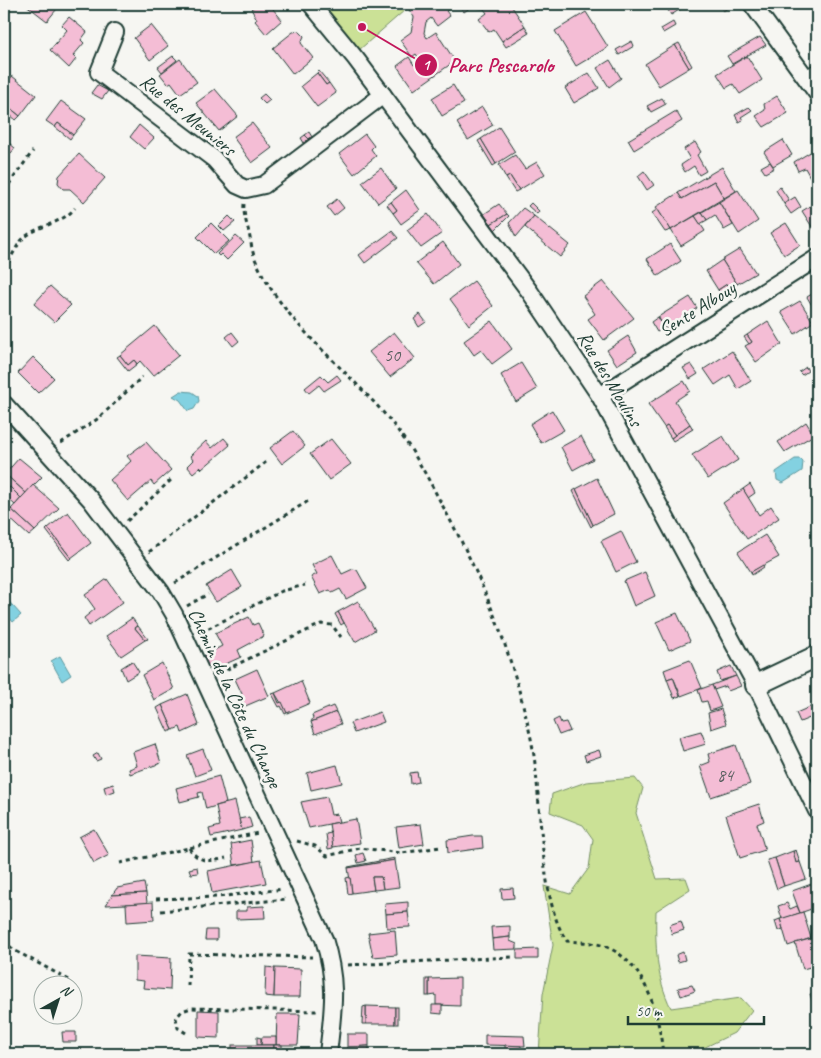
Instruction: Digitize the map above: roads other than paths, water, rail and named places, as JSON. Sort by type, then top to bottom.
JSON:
[{"type":"street","name":"Rue des Moulins","points":[[311,4],[382,94],[530,292],[600,396],[756,685],[817,811]]},
{"type":"street","points":[[752,4],[811,72],[817,93]]},
{"type":"street","name":"Rue des Meuniers","points":[[116,32],[99,72],[214,159],[238,185],[246,189],[264,185],[382,94]]},
{"type":"street","name":"Sente Albouy","points":[[600,396],[817,258]]},
{"type":"street","name":"Chemin de la Côte du Change","points":[[4,404],[91,500],[161,592],[174,614],[302,892],[331,961],[334,990],[328,1054]]},
{"type":"street","points":[[756,685],[817,656]]},
{"type":"water","points":[[181,391],[192,392],[198,396],[199,401],[194,409],[188,411],[180,400],[173,396]]},
{"type":"water","points":[[795,459],[800,459],[803,462],[802,471],[783,483],[777,480],[776,472]]},
{"type":"water","points":[[4,596],[21,615],[13,622],[4,611]]},
{"type":"water","points":[[60,656],[71,675],[62,681],[51,661]]},
{"type":"place","name":"Parc Pescarolo","points":[[362,27]]}]
